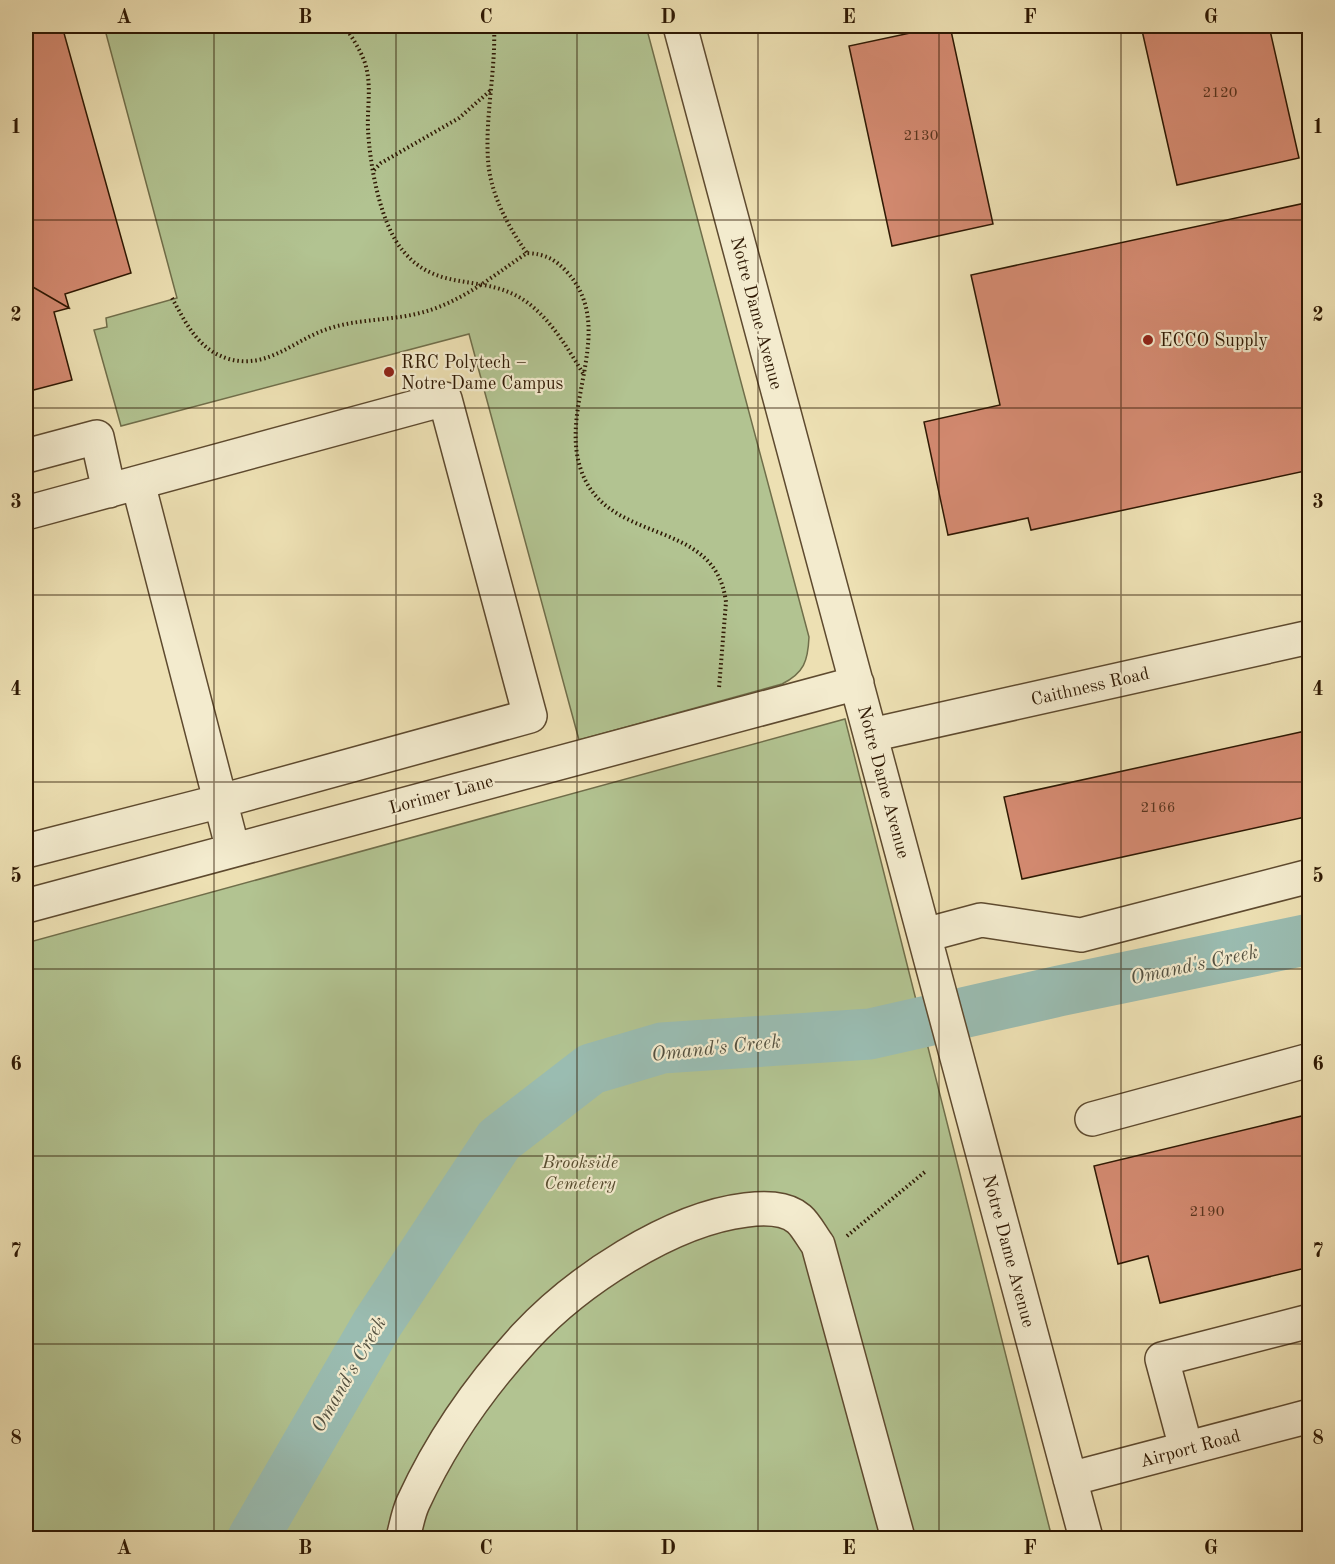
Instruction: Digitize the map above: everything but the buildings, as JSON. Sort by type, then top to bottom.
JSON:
[{"type":"street","name":"Notre Dame Avenue","points":[[680,26],[1086,1539]]},
{"type":"street","points":[[26,513],[445,399],[542,767]]},
{"type":"street","points":[[26,456],[97,437],[123,487],[221,801],[233,850]]},
{"type":"street","name":"Caithness Road","points":[[871,735],[1310,637]]},
{"type":"street","name":"Lorimer Lane","points":[[26,906],[857,684]]},
{"type":"street","points":[[26,851],[530,717]]},
{"type":"street","points":[[925,935],[981,920],[1081,935],[1310,876]]},
{"type":"street","points":[[1092,1119],[1310,1060]]},
{"type":"street","points":[[403,1539],[412,1505],[447,1439],[488,1381],[525,1336],[568,1298],[627,1255],[681,1227],[731,1212],[762,1209],[784,1211],[799,1219],[818,1245],[898,1539]]},
{"type":"street","points":[[1186,1449],[1162,1359],[1310,1321]]},
{"type":"street","name":"Airport Road","points":[[1070,1479],[1310,1416]]},
{"type":"path","points":[[345,26],[365,63],[367,73],[368,131],[378,195],[385,216],[403,251],[429,272],[440,277],[515,294],[535,308],[571,354],[584,376]]},
{"type":"path","points":[[494,26],[495,45],[488,163],[497,199],[517,239],[527,253]]},
{"type":"path","points":[[373,171],[381,163],[459,118],[491,90]]},
{"type":"path","points":[[172,297],[192,333],[206,347],[216,354],[248,361],[277,355],[321,331],[335,327],[428,311],[482,286],[527,253],[545,255],[558,262],[578,287],[585,303],[588,320],[588,350],[578,420],[577,452],[580,467],[594,495],[602,504],[616,513],[695,550],[709,560],[718,572],[724,588],[726,620],[718,695],[719,720]]},
{"type":"path","points":[[821,1257],[926,1171]]},
{"type":"green space","points":[[104,26],[646,26],[809,637],[806,660],[800,671],[782,684],[579,740],[469,334],[121,426],[94,330],[107,327],[106,318],[177,298]]},
{"type":"green space","name":"Brookside Cemetery","points":[[845,719],[1052,1538],[26,1538],[26,943]]},
{"type":"waterway","name":"Omand's Creek","points":[[253,1538],[377,1324],[499,1140],[591,1069],[662,1048],[870,1034],[1059,991],[1310,939]]},
{"type":"place","name":"ECCO Supply","points":[[1148,340]]},
{"type":"place","name":"RRC Polytech – Notre Dame Campus","points":[[389,372]]}]
